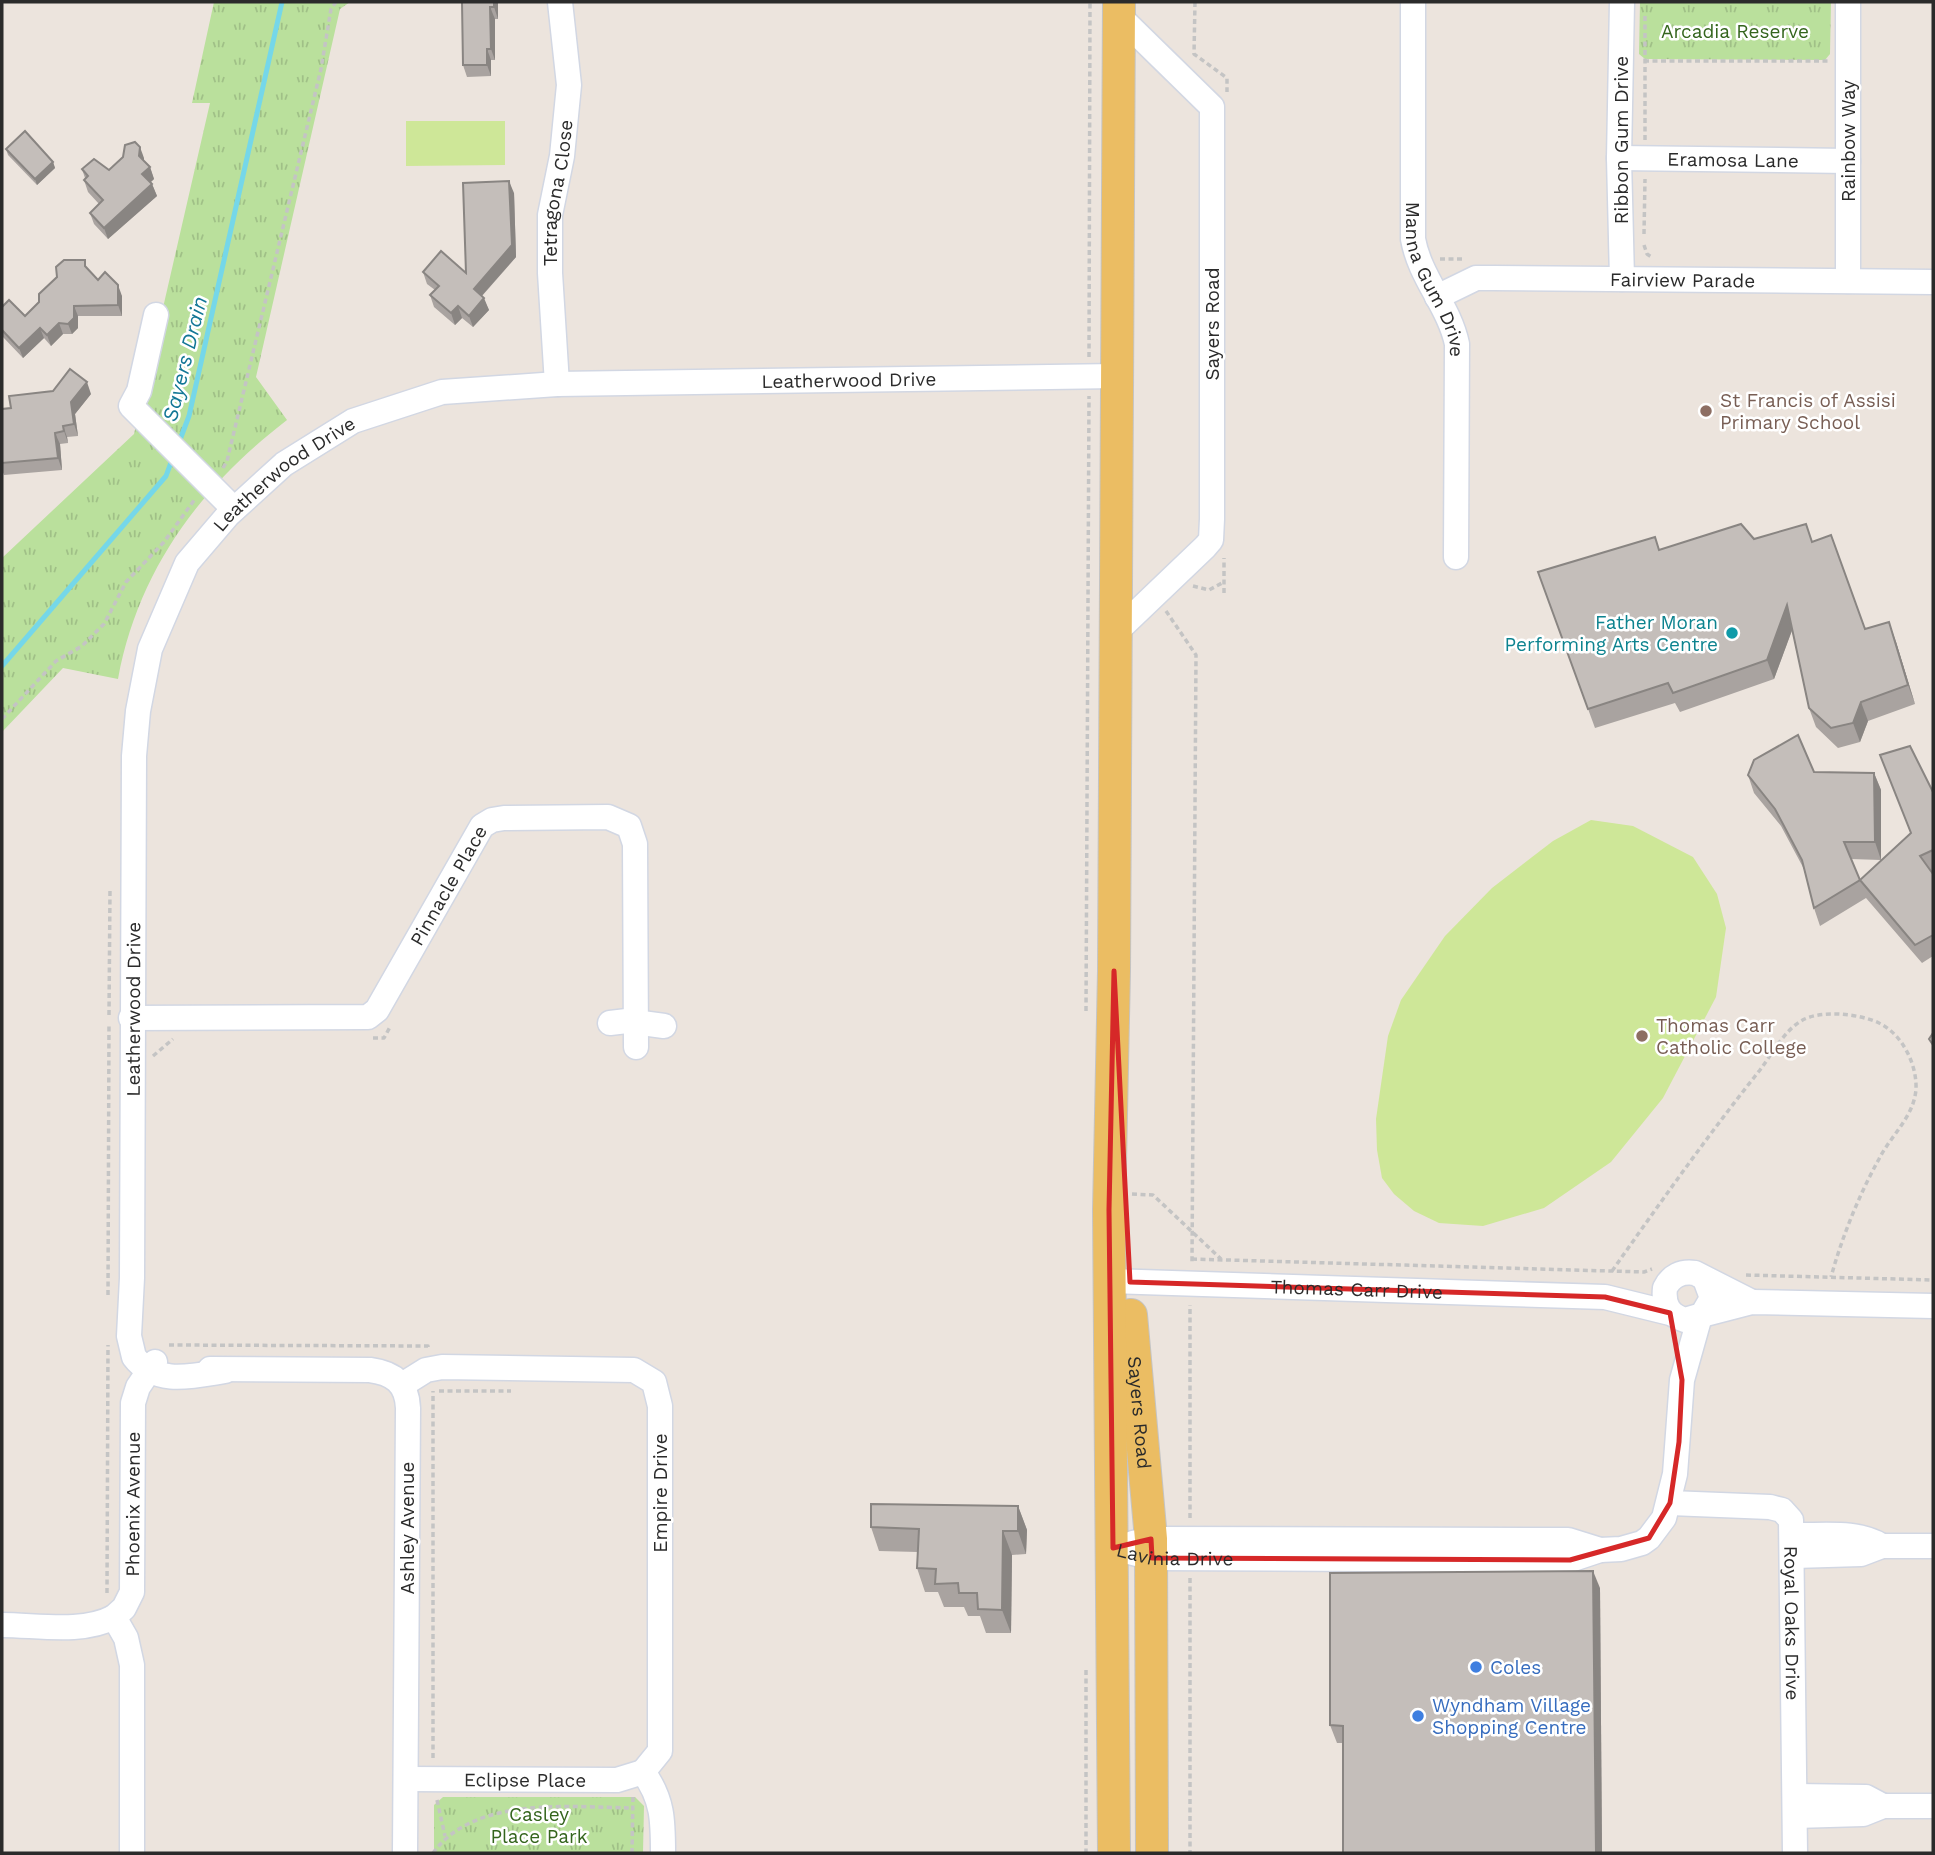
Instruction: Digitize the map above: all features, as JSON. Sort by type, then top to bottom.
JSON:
[{"type":"main road","name":"Sayers Road","points":[[1114,1853],[1113,1548],[1120,1281],[1114,971],[1116,632],[1103,376],[1119,9]]},
{"type":"main road","name":"Sayers Road","points":[[1114,971],[1128,1194],[1120,1281],[1132,1346],[1152,1549],[1152,1853]]},
{"type":"street","name":"Tetragona Close","points":[[557,384],[550,273],[550,215],[562,156],[569,85],[560,2]]},
{"type":"street","name":"Manna Gum Drive","points":[[1413,2],[1413,239],[1421,269],[1446,292],[1457,344],[1456,557]]},
{"type":"street","name":"Ribbon Gum Drive","points":[[1622,2],[1619,158],[1622,279]]},
{"type":"street","name":"Rainbow Way","points":[[1848,2],[1848,281]]},
{"type":"street","name":"Sayers Road","points":[[1116,632],[1211,540],[1212,519],[1212,107],[1119,9]]},
{"type":"street","name":"Eramosa Lane","points":[[1619,158],[1848,161]]},
{"type":"street","name":"Fairview Parade","points":[[1446,292],[1476,278],[1933,282]]},
{"type":"street","points":[[156,315],[139,391],[131,406],[204,482],[234,509]]},
{"type":"street","name":"Leatherwood Drive","points":[[137,1354],[120,1057],[131,1018],[134,756],[138,711],[150,649],[187,563],[234,509],[284,464],[353,421],[442,392],[557,384],[1103,376]]},
{"type":"street","name":"Pinnacle Place","points":[[131,1018],[338,1017],[366,1008],[386,989],[470,843],[488,821],[512,818],[613,818],[629,826],[635,844],[636,1047]]},
{"type":"street","points":[[610,1023],[637,1022],[664,1026]]},
{"type":"street","name":"Thomas Carr Drive","points":[[1120,1281],[1191,1271],[1605,1297],[1672,1314]]},
{"type":"street","points":[[1752,1301],[1687,1272],[1662,1273],[1664,1297],[1672,1314],[1685,1320],[1752,1301],[1933,1306]]},
{"type":"street","name":"Thomas Carr Drive","points":[[1605,1297],[1662,1273]]},
{"type":"street","points":[[1701,1316],[1712,1298],[1705,1279]]},
{"type":"street","name":"Lavinia Drive","points":[[1672,1314],[1675,1352],[1682,1380]]},
{"type":"street","name":"Lavinia Drive","points":[[1113,1548],[1190,1549],[1568,1540],[1600,1550],[1632,1547],[1649,1538],[1664,1518],[1670,1503],[1679,1442],[1682,1380],[1701,1316]]},
{"type":"street","points":[[137,1354],[225,1371],[370,1370],[392,1376],[402,1385],[432,1380]]},
{"type":"street","name":"Phoenix Avenue","points":[[110,1619],[124,1608],[132,1592],[133,1403],[138,1387],[137,1354]]},
{"type":"street","name":"Empire Drive","points":[[432,1380],[634,1370],[654,1382],[660,1406],[660,1751],[640,1774]]},
{"type":"street","name":"Ashley Avenue","points":[[402,1385],[408,1408],[405,1853]]},
{"type":"street","name":"Royal Oaks Drive","points":[[1670,1503],[1777,1508],[1791,1521],[1795,1853]]},
{"type":"street","points":[[1793,1546],[1855,1537],[1871,1539],[1882,1546],[1933,1545]]},
{"type":"street","points":[[2,1625],[84,1626],[110,1619],[126,1639],[132,1665],[132,1853]]},
{"type":"street","points":[[640,1774],[656,1791],[663,1811],[663,1853]]},
{"type":"street","name":"Eclipse Place","points":[[407,1779],[617,1780],[640,1774]]},
{"type":"street","points":[[1795,1806],[1866,1797],[1883,1806],[1933,1806]]},
{"type":"path","points":[[2,719],[56,661],[82,646],[104,624],[126,582],[164,542],[204,482],[227,461],[321,69],[331,9],[336,2]]},
{"type":"path","points":[[1086,1015],[1103,376],[1090,2]]},
{"type":"path","points":[[1621,61],[1848,59]]},
{"type":"path","points":[[1446,292],[1438,259],[1464,259]]},
{"type":"path","points":[[1191,585],[1209,590],[1224,582]]},
{"type":"path","points":[[1174,601],[1165,609],[1196,655],[1190,1853]]},
{"type":"path","points":[[108,1304],[120,1057],[110,888]]},
{"type":"path","points":[[1612,1271],[1741,1093],[1795,1025],[1812,1017],[1852,1016],[1870,1019],[1897,1035],[1915,1071],[1916,1090],[1912,1108],[1878,1159],[1831,1277]]},
{"type":"path","points":[[370,1038],[384,1038],[391,1026]]},
{"type":"path","points":[[120,1057],[156,1056],[175,1037]]},
{"type":"path","points":[[1128,1194],[1153,1195],[1222,1260]]},
{"type":"path","points":[[1191,1271],[1222,1260],[1662,1273]]},
{"type":"path","points":[[1745,1275],[1933,1280]]},
{"type":"path","points":[[108,1331],[137,1354],[428,1346],[432,1380],[433,1779],[445,1836]]},
{"type":"path","points":[[110,1619],[137,1354]]},
{"type":"path","points":[[432,1380],[517,1391]]},
{"type":"path","points":[[1086,1657],[1086,1853]]},
{"type":"path","points":[[632,1853],[631,1808],[640,1774]]},
{"type":"path","points":[[433,1853],[445,1836],[486,1818],[525,1807],[631,1808]]},
{"type":"highlighted area","points":[[1114,971],[1130,1282],[1605,1297],[1670,1313],[1682,1380],[1679,1442],[1670,1503],[1649,1538],[1570,1560],[1152,1558],[1151,1539],[1113,1548],[1109,1210]]},
{"type":"green space","points":[[214,2],[350,2],[340,9],[256,377],[287,420],[227,473],[178,533],[141,602],[127,639],[118,679],[63,668],[2,732],[2,558],[134,434],[210,103],[192,103]]},
{"type":"green space","name":"Arcadia Reserve","points":[[1640,2],[1831,2],[1830,54],[1825,60],[1645,59],[1639,54]]},
{"type":"green space","points":[[406,121],[505,121],[505,165],[406,166]]},
{"type":"green space","points":[[1591,820],[1633,826],[1693,857],[1717,894],[1726,928],[1716,997],[1663,1098],[1611,1162],[1544,1208],[1483,1226],[1439,1223],[1414,1211],[1394,1194],[1382,1178],[1377,1150],[1376,1119],[1388,1036],[1401,1000],[1445,936],[1492,888],[1553,841]]},
{"type":"green space","name":"Casley Place Park","points":[[443,1797],[635,1797],[644,1806],[643,1853],[434,1853],[434,1805]]},
{"type":"building","points":[[462,2],[494,2],[494,7],[490,7],[491,49],[487,49],[487,65],[463,65]]},
{"type":"building","points":[[25,131],[53,162],[35,179],[6,149]]},
{"type":"building","points":[[135,142],[140,147],[139,156],[150,167],[142,174],[152,184],[104,228],[90,213],[103,200],[84,180],[88,176],[82,169],[94,159],[109,170],[123,157],[125,145]]},
{"type":"building","points":[[509,181],[512,245],[474,289],[484,298],[469,316],[458,306],[451,313],[430,295],[439,286],[423,272],[441,251],[466,273],[463,183]]},
{"type":"building","points":[[64,260],[85,260],[85,266],[98,280],[105,272],[118,285],[118,305],[74,306],[74,318],[68,324],[59,323],[47,335],[40,328],[19,348],[2,330],[2,307],[9,300],[25,316],[39,302],[39,294],[57,277],[56,267]]},
{"type":"building","points":[[70,369],[87,382],[71,402],[74,424],[63,426],[64,431],[55,433],[58,458],[2,463],[2,409],[11,408],[9,396],[53,391]]},
{"type":"building","points":[[1741,524],[1754,539],[1806,524],[1812,542],[1831,535],[1865,629],[1889,622],[1908,685],[1861,702],[1853,723],[1831,728],[1809,708],[1787,605],[1767,660],[1673,693],[1668,683],[1588,709],[1538,572],[1655,537],[1659,550]]},
{"type":"building","points":[[1798,735],[1814,772],[1874,773],[1875,842],[1844,842],[1860,880],[1814,908],[1802,860],[1775,809],[1748,775],[1754,760]]},
{"type":"building","points":[[1910,746],[1933,792],[1933,850],[1920,856],[1933,874],[1933,935],[1915,945],[1860,880],[1911,833],[1880,755]]},
{"type":"building","points":[[871,1504],[1018,1506],[1018,1531],[1003,1531],[1002,1610],[978,1609],[977,1593],[959,1593],[958,1583],[935,1584],[936,1569],[917,1568],[919,1529],[871,1527]]},
{"type":"building","points":[[1593,1571],[1596,1853],[1343,1853],[1343,1726],[1330,1725],[1330,1573]]},
{"type":"waterway","name":"Sayers Drain","points":[[178,445],[189,416],[282,2]]},
{"type":"waterway","name":"Sayers Drain","points":[[2,666],[166,476],[173,457]]},
{"type":"place","name":"St Francis of Assisi Primary School","points":[[1706,411]]},
{"type":"place","name":"Father Moran Performing Arts Centre","points":[[1732,633]]},
{"type":"place","name":"Thomas Carr Catholic College","points":[[1642,1036]]},
{"type":"place","name":"Coles","points":[[1476,1667]]},
{"type":"place","name":"Wyndham Village Shopping Centre","points":[[1418,1716]]}]
